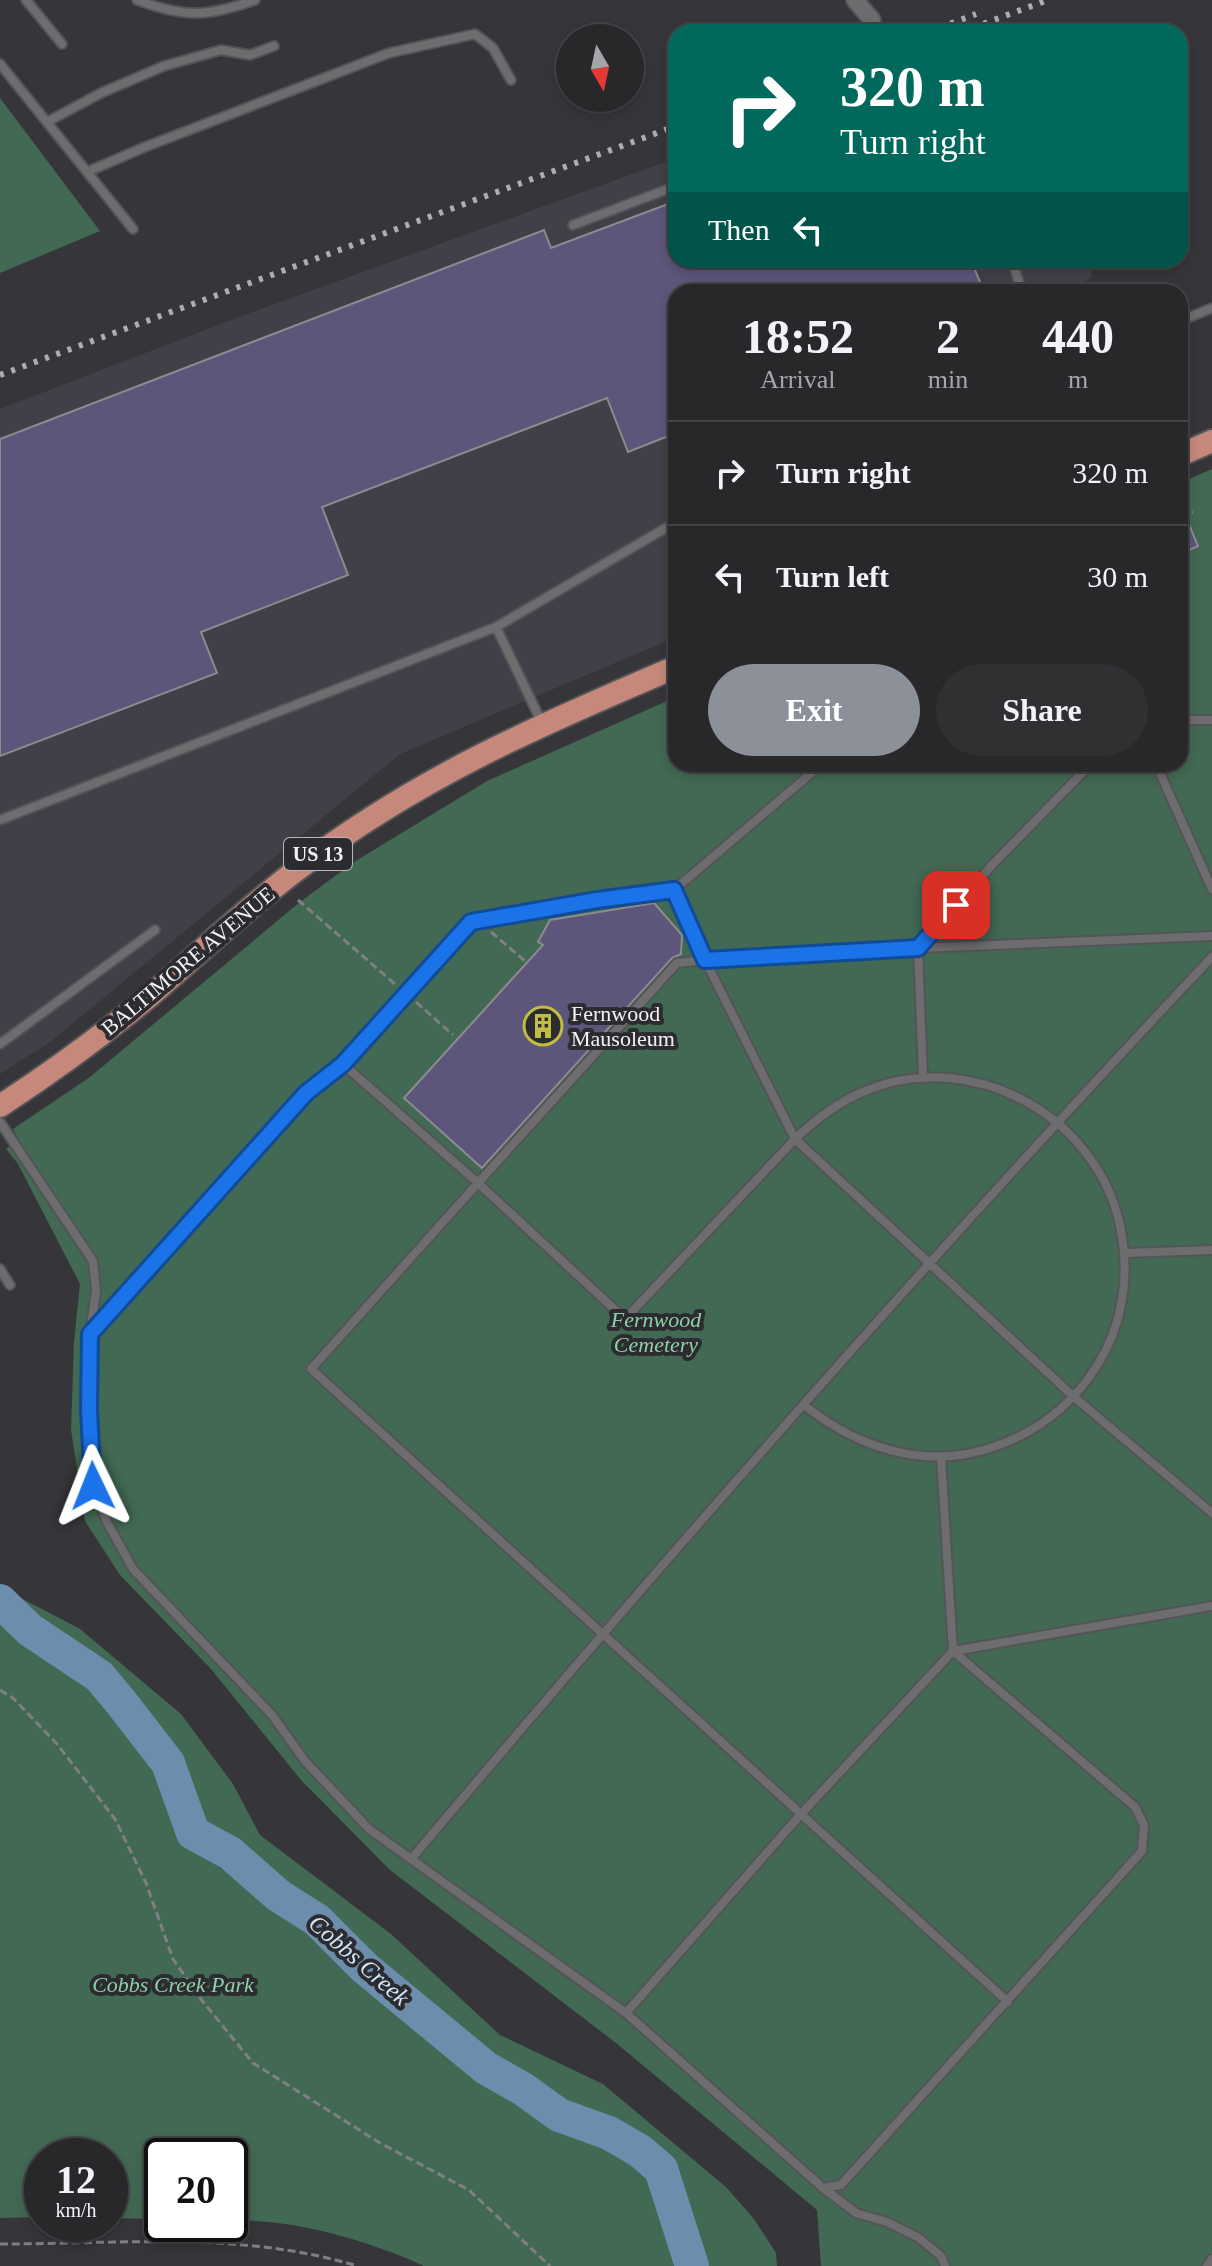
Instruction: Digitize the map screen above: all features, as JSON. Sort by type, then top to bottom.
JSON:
[{"type":"main road","points":[[1188,452],[1212,441]]},
{"type":"main road","name":"BALTIMORE AVENUE","points":[[0,1106],[117,1022],[255,903],[343,836],[426,783],[543,724],[668,670]]},
{"type":"street","points":[[855,0],[872,20]]},
{"type":"lane","points":[[26,0],[62,44]]},
{"type":"lane","points":[[137,0],[181,14],[231,9],[255,0]]},
{"type":"lane","points":[[87,172],[389,53],[475,34],[493,48],[511,80]]},
{"type":"lane","points":[[47,122],[101,93],[164,66],[221,50],[250,55],[274,46]]},
{"type":"lane","points":[[0,64],[133,229]]},
{"type":"lane","points":[[573,225],[668,189]]},
{"type":"lane","points":[[1188,318],[1212,308]]},
{"type":"lane","points":[[0,820],[496,627],[668,527]]},
{"type":"lane","points":[[496,627],[543,724]]},
{"type":"lane","points":[[1188,720],[1212,720]]},
{"type":"lane","points":[[90,1334],[306,1093],[343,1064],[471,922],[674,890],[813,772]]},
{"type":"lane","points":[[923,1078],[918,948],[994,863],[1083,772]]},
{"type":"lane","points":[[1160,772],[1212,889]]},
{"type":"lane","points":[[674,890],[705,960],[795,1139],[1074,1397],[1212,1513]]},
{"type":"lane","points":[[0,1044],[155,930]]},
{"type":"lane","points":[[1008,2002],[311,1369],[677,963],[918,948],[1212,936]]},
{"type":"lane","points":[[412,1858],[602,1633],[804,1405],[1057,1121],[1212,957]]},
{"type":"lane","points":[[343,1064],[625,1319],[816,1119],[867,1090],[923,1078],[966,1080],[1008,1092],[1033,1104],[1079,1142],[1111,1193],[1125,1253],[1123,1292],[1115,1330],[1104,1354],[1074,1397],[1055,1414],[1013,1440],[966,1454],[941,1457],[911,1456],[882,1450],[854,1439],[804,1405]]},
{"type":"lane","points":[[0,1122],[93,1261],[96,1290],[90,1334],[89,1410],[93,1486],[107,1522],[133,1569],[272,1715],[305,1761],[369,1829],[626,2013],[823,2188],[856,2213],[887,2222],[919,2238],[941,2256],[945,2266]]},
{"type":"lane","points":[[1125,1253],[1212,1250]]},
{"type":"lane","points":[[0,1269],[10,1285]]},
{"type":"lane","points":[[823,2188],[841,2185],[1142,1851],[1144,1825],[1135,1807],[953,1651],[941,1457]]},
{"type":"lane","points":[[626,2013],[801,1814],[953,1651],[1212,1606]]},
{"type":"lane","points":[[1207,2266],[1212,2259]]},
{"type":"path","points":[[1188,513],[1193,512]]},
{"type":"path","points":[[298,900],[453,1035]]},
{"type":"path","points":[[479,921],[525,961]]},
{"type":"path","points":[[0,1690],[13,1698],[57,1744],[115,1819],[146,1883],[173,1959],[253,2063],[380,2143],[469,2190],[550,2266]]},
{"type":"path","points":[[0,2244],[240,2245],[298,2252],[357,2266]]},
{"type":"shaded area","points":[[668,161],[668,268],[1091,268],[1091,277],[1083,284],[668,284],[668,640],[400,754],[50,1042],[0,1074],[0,409],[239,317]]},
{"type":"green space","points":[[0,98],[100,231],[0,273]]},
{"type":"green space","name":"Fernwood Cemetery","points":[[1212,469],[1212,2266],[821,2266],[817,2210],[616,2043],[390,1870],[301,1780],[211,1669],[120,1575],[85,1521],[71,1430],[74,1342],[80,1284],[18,1164],[6,1149],[19,1140],[13,1129],[90,1077],[300,902],[354,862],[487,781],[668,701],[668,772],[1188,772],[1188,480]]},
{"type":"green space","name":"Cobbs Creek Park","points":[[0,1587],[80,1629],[181,1714],[233,1784],[260,1835],[391,1934],[500,2035],[603,2084],[726,2187],[754,2219],[776,2253],[777,2266],[424,2266],[378,2247],[329,2233],[280,2223],[248,2221],[248,2138],[144,2138],[144,2219],[128,2218],[128,2138],[24,2138],[24,2217],[0,2218]]},
{"type":"building","points":[[668,204],[668,268],[974,268],[981,284],[668,284],[668,436],[628,452],[607,398],[322,507],[348,575],[201,632],[217,673],[0,756],[0,439],[544,230],[551,248]]},
{"type":"building","points":[[1188,522],[1198,546],[1188,550]]},
{"type":"building","name":"Fernwood Mausoleum","points":[[654,903],[682,935],[681,954],[672,958],[482,1168],[404,1098],[543,945],[538,942],[550,920]]},
{"type":"waterway","name":"Cobbs Creek","points":[[0,1601],[30,1630],[99,1676],[120,1701],[168,1763],[193,1833],[230,1853],[279,1896],[317,1920],[365,1968],[486,2068],[559,2115],[609,2133],[640,2151],[661,2169],[692,2266]]},
{"type":"railway","points":[[983,24],[1048,0]]},
{"type":"railway","points":[[949,24],[976,14]]},
{"type":"railway","points":[[0,375],[668,129]]},
{"type":"place","name":"Fernwood Mausoleum","points":[[543,1026]]},
{"type":"route","points":[[93,1486],[89,1410],[90,1334],[306,1093],[343,1064],[471,922],[674,890],[705,960],[918,948],[956,905]]}]
